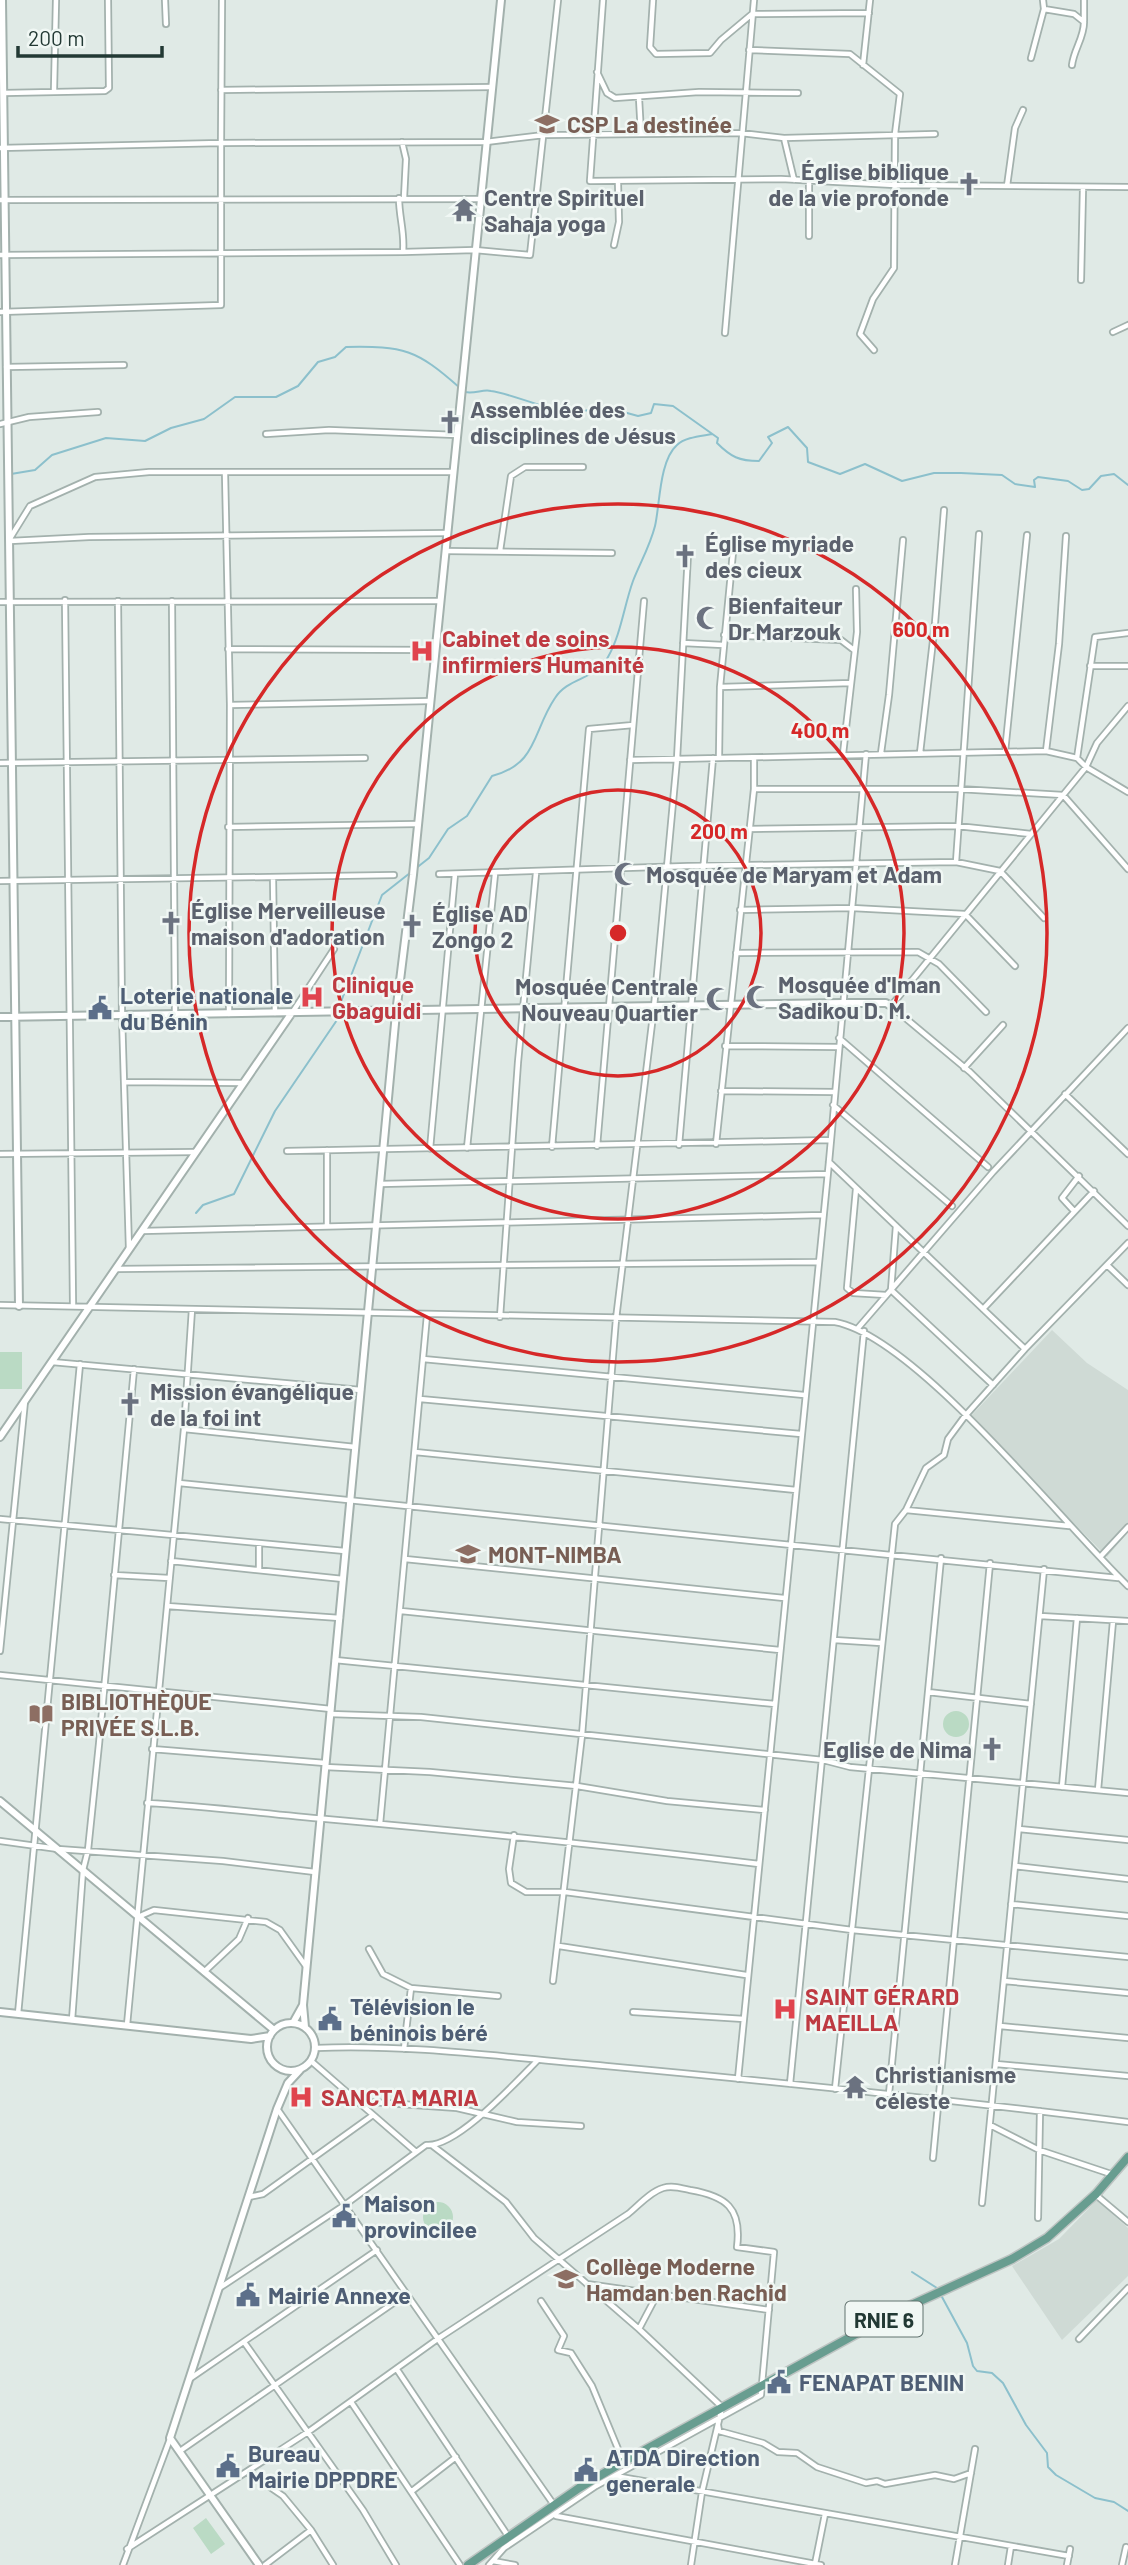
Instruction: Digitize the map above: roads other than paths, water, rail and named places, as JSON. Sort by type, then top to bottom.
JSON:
[{"type":"main road","name":"RNIE 6","points":[[468,2565],[554,2505],[623,2462],[896,2312],[1012,2259],[1056,2232],[1096,2194],[1128,2157]]},
{"type":"street","points":[[2,0],[2,312],[5,367],[3,423],[8,474],[19,1306]]},
{"type":"street","points":[[54,90],[56,0]]},
{"type":"street","points":[[4,93],[105,91],[109,88],[108,0]]},
{"type":"street","points":[[165,0],[166,24]]},
{"type":"street","points":[[2,312],[221,305],[219,199],[222,0]]},
{"type":"street","points":[[305,2027],[303,2005],[306,1965],[396,1013],[413,872],[501,0]]},
{"type":"street","points":[[2,255],[475,250],[530,255],[558,0]]},
{"type":"street","points":[[603,0],[588,180],[618,183],[794,180],[895,185],[1128,187]]},
{"type":"street","points":[[653,0],[650,47],[656,54],[710,53],[752,14],[869,13]]},
{"type":"street","points":[[724,334],[754,0]]},
{"type":"street","points":[[863,66],[870,0]]},
{"type":"street","points":[[1031,58],[1044,9],[1043,0]]},
{"type":"street","points":[[1072,65],[1074,50],[1084,34],[1084,0]]},
{"type":"street","points":[[1044,9],[1074,14],[1084,22]]},
{"type":"street","points":[[749,50],[844,52],[855,57],[900,94],[895,134],[894,268],[873,299],[860,328],[862,339],[874,350]]},
{"type":"street","points":[[597,71],[610,96],[639,98],[699,92],[798,93]]},
{"type":"street","points":[[221,90],[492,87]]},
{"type":"street","points":[[639,98],[641,134]]},
{"type":"street","points":[[1007,186],[1015,128],[1023,110]]},
{"type":"street","points":[[2,148],[220,143],[486,142],[544,135],[741,132],[785,138],[935,134]]},
{"type":"street","points":[[785,138],[794,180]]},
{"type":"street","points":[[402,142],[406,159],[399,215],[404,233],[403,252]]},
{"type":"street","points":[[808,236],[810,182]]},
{"type":"street","points":[[614,245],[619,227],[618,183]]},
{"type":"street","points":[[1081,280],[1083,188]]},
{"type":"street","points":[[2,200],[480,199]]},
{"type":"street","points":[[1113,332],[1128,325]]},
{"type":"street","points":[[5,367],[124,365]]},
{"type":"street","points":[[3,423],[98,412]]},
{"type":"street","points":[[266,434],[329,430],[457,435]]},
{"type":"street","points":[[500,551],[511,476],[524,467],[583,467]]},
{"type":"street","points":[[9,541],[30,506],[95,477],[149,472],[453,472]]},
{"type":"street","points":[[225,473],[230,705],[227,760],[229,1014]]},
{"type":"street","points":[[920,753],[935,623],[944,510]]},
{"type":"street","points":[[9,541],[447,533]]},
{"type":"street","points":[[956,862],[959,789],[979,534]]},
{"type":"street","points":[[1006,752],[1027,535]]},
{"type":"street","points":[[1046,751],[1059,644],[1066,536]]},
{"type":"street","points":[[881,753],[903,540]]},
{"type":"street","points":[[445,551],[612,553]]},
{"type":"street","points":[[679,1145],[733,552]]},
{"type":"street","points":[[553,1981],[582,1735],[597,1524],[616,1319],[654,1007],[677,758],[688,554]]},
{"type":"street","points":[[843,754],[858,632],[856,589]]},
{"type":"street","points":[[65,600],[73,1304]]},
{"type":"street","points":[[0,601],[441,601]]},
{"type":"street","points":[[118,601],[122,1016],[129,1250]]},
{"type":"street","points":[[172,601],[175,1015]]},
{"type":"street","points":[[597,1146],[644,601]]},
{"type":"street","points":[[1077,758],[1096,637],[1128,633]]},
{"type":"street","points":[[724,635],[841,640],[855,650]]},
{"type":"street","points":[[683,643],[723,645]]},
{"type":"street","points":[[228,649],[435,650]]},
{"type":"street","points":[[1090,667],[1128,666]]},
{"type":"street","points":[[720,687],[850,683]]},
{"type":"street","points":[[230,705],[430,701]]},
{"type":"street","points":[[891,1006],[1086,767],[1097,743],[1128,706]]},
{"type":"street","points":[[552,1147],[579,870],[589,729],[633,725]]},
{"type":"street","points":[[630,760],[1046,751],[1077,758],[1086,767],[1128,792]]},
{"type":"street","points":[[738,2079],[817,1262],[830,1162],[834,1092],[866,754]]},
{"type":"street","points":[[0,763],[65,760],[365,758]]},
{"type":"street","points":[[716,1144],[754,789],[754,758]]},
{"type":"street","points":[[754,789],[959,789],[1063,795],[1128,869]]},
{"type":"street","points":[[228,827],[416,824]]},
{"type":"street","points":[[749,829],[957,825],[1031,834]]},
{"type":"street","points":[[439,874],[536,873],[621,867],[956,862],[1000,871],[1044,918]]},
{"type":"street","points":[[500,1317],[505,1224],[536,873]]},
{"type":"street","points":[[430,1149],[455,874]]},
{"type":"street","points":[[467,1148],[495,874]]},
{"type":"street","points":[[0,881],[394,875]]},
{"type":"street","points":[[273,877],[275,1014]]},
{"type":"street","points":[[740,910],[852,908],[965,914],[1015,967]]},
{"type":"street","points":[[0,1437],[334,949]]},
{"type":"street","points":[[736,953],[918,952],[939,964],[986,1012]]},
{"type":"street","points":[[0,1017],[396,1013],[886,1003],[964,1068],[1128,1226]]},
{"type":"street","points":[[964,1068],[1003,1025]]},
{"type":"street","points":[[858,1328],[1030,1132],[1128,1028]]},
{"type":"street","points":[[839,1038],[988,1167]]},
{"type":"street","points":[[725,1046],[838,1047]]},
{"type":"street","points":[[124,1082],[243,1083]]},
{"type":"street","points":[[721,1091],[834,1092]]},
{"type":"street","points":[[1065,1094],[1128,1154]]},
{"type":"street","points":[[833,1105],[952,1206]]},
{"type":"street","points":[[287,1151],[830,1140]]},
{"type":"street","points":[[327,1150],[327,1227]]},
{"type":"street","points":[[0,1154],[196,1152]]},
{"type":"street","points":[[830,1162],[1025,1349]]},
{"type":"street","points":[[380,1184],[827,1174]]},
{"type":"street","points":[[1074,1212],[1062,1198],[1079,1176]]},
{"type":"street","points":[[856,1188],[847,1288],[853,1293],[886,1295]]},
{"type":"street","points":[[983,1309],[1094,1191]]},
{"type":"street","points":[[142,1231],[822,1215]]},
{"type":"street","points":[[891,1290],[896,1226]]},
{"type":"street","points":[[835,2089],[895,1524],[906,1510],[926,1468],[944,1455],[948,1439],[965,1416],[1025,1349],[1128,1243]]},
{"type":"street","points":[[116,1269],[817,1262]]},
{"type":"street","points":[[1107,1265],[1128,1285]]},
{"type":"street","points":[[891,1290],[993,1385]]},
{"type":"street","points":[[0,1305],[73,1304],[368,1314],[835,1322],[858,1328],[890,1348],[965,1416],[1128,1586]]},
{"type":"street","points":[[127,2025],[184,1429],[192,1309]]},
{"type":"street","points":[[380,1824],[427,1315]]},
{"type":"street","points":[[790,2084],[864,1331]]},
{"type":"street","points":[[423,1359],[804,1395]]},
{"type":"street","points":[[51,1362],[361,1390]]},
{"type":"street","points":[[18,2014],[80,1364]]},
{"type":"street","points":[[72,2020],[83,1870],[88,1850],[105,1688],[134,1369]]},
{"type":"street","points":[[420,1399],[801,1434]]},
{"type":"street","points":[[0,1651],[26,1400]]},
{"type":"street","points":[[184,1429],[355,1447]]},
{"type":"street","points":[[415,1452],[796,1490]]},
{"type":"street","points":[[179,1483],[410,1504],[1120,1578]]},
{"type":"street","points":[[906,1510],[1070,1526]]},
{"type":"street","points":[[0,1519],[345,1551]]},
{"type":"street","points":[[1101,1556],[1128,1527]]},
{"type":"street","points":[[258,1569],[259,1543]]},
{"type":"street","points":[[888,2094],[941,1558]]},
{"type":"street","points":[[405,1559],[785,1598]]},
{"type":"street","points":[[171,1561],[344,1580]]},
{"type":"street","points":[[933,2158],[990,1563]]},
{"type":"street","points":[[982,2203],[1044,1569]]},
{"type":"street","points":[[114,1575],[169,1578]]},
{"type":"street","points":[[167,1606],[340,1618]]},
{"type":"street","points":[[401,1611],[780,1650]]},
{"type":"street","points":[[1040,1616],[1128,1621]]},
{"type":"street","points":[[1062,1787],[1077,1618]]},
{"type":"street","points":[[1098,1790],[1113,1620]]},
{"type":"street","points":[[834,1640],[881,1643]]},
{"type":"street","points":[[335,1660],[775,1704]]},
{"type":"street","points":[[0,1675],[330,1712],[421,1717],[823,1760],[869,1768],[1128,1793]]},
{"type":"street","points":[[928,1692],[1031,1704]]},
{"type":"street","points":[[152,1749],[577,1786],[667,1801],[765,1810]]},
{"type":"street","points":[[0,1801],[204,1972],[272,2033]]},
{"type":"street","points":[[147,1803],[233,1807],[320,1819],[514,1835],[759,1864]]},
{"type":"street","points":[[1019,1829],[1128,1840]]},
{"type":"street","points":[[514,1835],[509,1869],[513,1886],[526,1892],[565,1892],[806,1925],[1128,1957]]},
{"type":"street","points":[[0,1841],[58,1849],[315,1872]]},
{"type":"street","points":[[1015,1866],[1128,1879]]},
{"type":"street","points":[[1012,1904],[1128,1916]]},
{"type":"street","points":[[138,1916],[154,1910],[266,1922],[279,1930],[306,1965]]},
{"type":"street","points":[[204,1972],[239,1938],[248,1918]]},
{"type":"street","points":[[559,1946],[746,1975]]},
{"type":"street","points":[[369,1949],[383,1974],[411,1988],[498,1996]]},
{"type":"street","points":[[1004,1981],[1128,1993]]},
{"type":"street","points":[[404,2049],[411,1988]]},
{"type":"street","points":[[0,2012],[251,2039],[293,2023],[303,2005]]},
{"type":"street","points":[[633,2012],[744,2019]]},
{"type":"street","points":[[123,2565],[191,2378],[277,2109],[288,2083],[311,2061],[316,2049],[313,2036],[305,2027],[293,2023]]},
{"type":"street","points":[[999,2026],[1128,2038]]},
{"type":"street","points":[[267,2050],[272,2033]]},
{"type":"street","points":[[251,2039],[267,2050],[272,2062],[283,2070],[288,2083]]},
{"type":"street","points":[[316,2049],[363,2046],[538,2060],[938,2099],[1128,2122]]},
{"type":"street","points":[[433,2146],[452,2137],[538,2060]]},
{"type":"street","points":[[311,2061],[416,2152]]},
{"type":"street","points":[[996,2064],[1128,2076]]},
{"type":"street","points":[[283,2070],[300,2070]]},
{"type":"street","points":[[357,2101],[482,2112],[517,2122],[581,2126]]},
{"type":"street","points":[[277,2109],[554,2505]]},
{"type":"street","points":[[1038,2218],[1040,2111]]},
{"type":"street","points":[[249,2197],[262,2194],[373,2115]]},
{"type":"street","points":[[990,2124],[1039,2150],[1111,2174]]},
{"type":"street","points":[[221,2287],[346,2204],[426,2145],[433,2146],[506,2202],[534,2238],[639,2329],[722,2407],[702,2492],[691,2565]]},
{"type":"street","points":[[127,2549],[308,2432],[439,2338],[663,2188],[709,2192],[724,2200],[735,2213],[739,2224],[737,2247],[774,2252],[761,2395],[614,2476],[504,2548],[491,2563]]},
{"type":"street","points":[[1096,2194],[1128,2222]]},
{"type":"street","points":[[191,2378],[377,2250]]},
{"type":"street","points":[[586,2284],[769,2309]]},
{"type":"street","points":[[1079,2339],[1128,2288]]},
{"type":"street","points":[[639,2329],[657,2293]]},
{"type":"street","points":[[180,2451],[405,2295]]},
{"type":"street","points":[[541,2301],[564,2336],[558,2350],[571,2353],[592,2386],[623,2462]]},
{"type":"street","points":[[244,2342],[308,2432],[396,2565]]},
{"type":"street","points":[[398,2370],[508,2536]]},
{"type":"street","points":[[351,2402],[460,2565]]},
{"type":"street","points":[[717,2421],[719,2431],[763,2443],[778,2452],[790,2451],[817,2467],[866,2483],[877,2481],[886,2484],[935,2475],[954,2479],[971,2473]]},
{"type":"street","points":[[170,2438],[259,2565]]},
{"type":"street","points":[[955,2565],[975,2449]]},
{"type":"street","points":[[412,2491],[456,2457]]},
{"type":"street","points":[[248,2472],[283,2496],[311,2530],[333,2565]]},
{"type":"street","points":[[614,2476],[1069,2556]]},
{"type":"street","points":[[555,2516],[817,2565],[825,2514]]},
{"type":"street","points":[[265,2565],[311,2530]]},
{"type":"street","points":[[1008,2565],[1012,2546]]},
{"type":"street","points":[[1122,2565],[1126,2547]]},
{"type":"street","points":[[1068,2565],[1070,2549]]},
{"type":"street","points":[[491,2563],[515,2565]]},
{"type":"waterway","points":[[11,474],[35,470],[52,455],[106,438],[145,441],[171,428],[204,419],[235,397],[276,397],[298,386],[318,362],[335,357],[346,347],[408,352],[432,365],[460,388]]},
{"type":"waterway","points":[[465,392],[491,391],[546,407],[575,412],[598,405],[638,416],[651,413],[654,404],[673,406],[718,438],[717,443],[727,452],[746,460],[759,461],[772,443],[768,437],[788,427],[807,448],[808,462],[840,474],[865,464],[902,481],[934,473],[1002,475],[1015,484],[1035,487],[1034,480],[1038,477],[1068,481],[1082,490],[1089,489],[1101,476],[1114,474],[1128,485]]},
{"type":"waterway","points":[[339,1007],[382,895],[429,858],[448,829],[467,816],[492,776],[507,771],[526,755],[561,691],[603,665],[616,639],[633,581],[653,533],[663,472],[671,452],[684,440],[712,434]]},
{"type":"waterway","points":[[196,1213],[203,1205],[234,1194],[275,1111],[337,1020]]},
{"type":"waterway","points":[[912,2272],[937,2288]]},
{"type":"waterway","points":[[942,2297],[967,2343],[973,2366],[977,2371],[992,2373],[1003,2383],[1026,2425],[1047,2453],[1048,2467],[1056,2475],[1095,2498],[1114,2502],[1128,2511]]},
{"type":"place","name":"CSP La destinée","points":[[547,124]]},
{"type":"place","name":"Église biblique de la vie profonde","points":[[969,184]]},
{"type":"place","name":"Centre Spirituel Sahaja yoga","points":[[464,210]]},
{"type":"place","name":"Assemblée des disciplines de Jésus","points":[[450,422]]},
{"type":"place","name":"Église myriade des cieux","points":[[685,556]]},
{"type":"place","name":"Bienfaiteur Dr Marzouk","points":[[708,618]]},
{"type":"place","name":"Cabinet de soins infirmiers Humanité","points":[[422,651]]},
{"type":"place","name":"Mosquée de Maryam et Adam","points":[[626,874]]},
{"type":"place","name":"Église Merveilleuse maison d'adoration","points":[[171,923]]},
{"type":"place","name":"Église AD Zongo 2","points":[[412,926]]},
{"type":"place","name":"Clinique Gbaguidi","points":[[312,997]]},
{"type":"place","name":"Mosquée d'Iman Sadikou D. M.","points":[[758,997]]},
{"type":"place","name":"Mosquée Centrale Nouveau Quartier","points":[[718,999]]},
{"type":"place","name":"Loterie nationale du Bénin","points":[[100,1008]]},
{"type":"place","name":"Mission évangélique de la foi int","points":[[130,1404]]},
{"type":"place","name":"MONT-NIMBA","points":[[468,1554]]},
{"type":"place","name":"BIBLIOTHÈQUE PRIVÉE S.L.B.","points":[[41,1714]]},
{"type":"place","name":"Eglise de Nima","points":[[992,1749]]},
{"type":"place","name":"SAINT GÉRARD MAEILLA","points":[[785,2009]]},
{"type":"place","name":"Télévision le béninois béré","points":[[330,2019]]},
{"type":"place","name":"Christianisme céleste","points":[[855,2087]]},
{"type":"place","name":"SANCTA MARIA","points":[[301,2097]]},
{"type":"place","name":"Maison provincilee","points":[[344,2216]]},
{"type":"place","name":"Collège Moderne Hamdan ben Rachid","points":[[566,2279]]},
{"type":"place","name":"Mairie Annexe","points":[[248,2295]]},
{"type":"place","name":"FENAPAT BENIN","points":[[779,2382]]},
{"type":"place","name":"Bureau Mairie DPPDRE","points":[[228,2466]]},
{"type":"place","name":"ATDA Direction generale","points":[[586,2470]]}]
